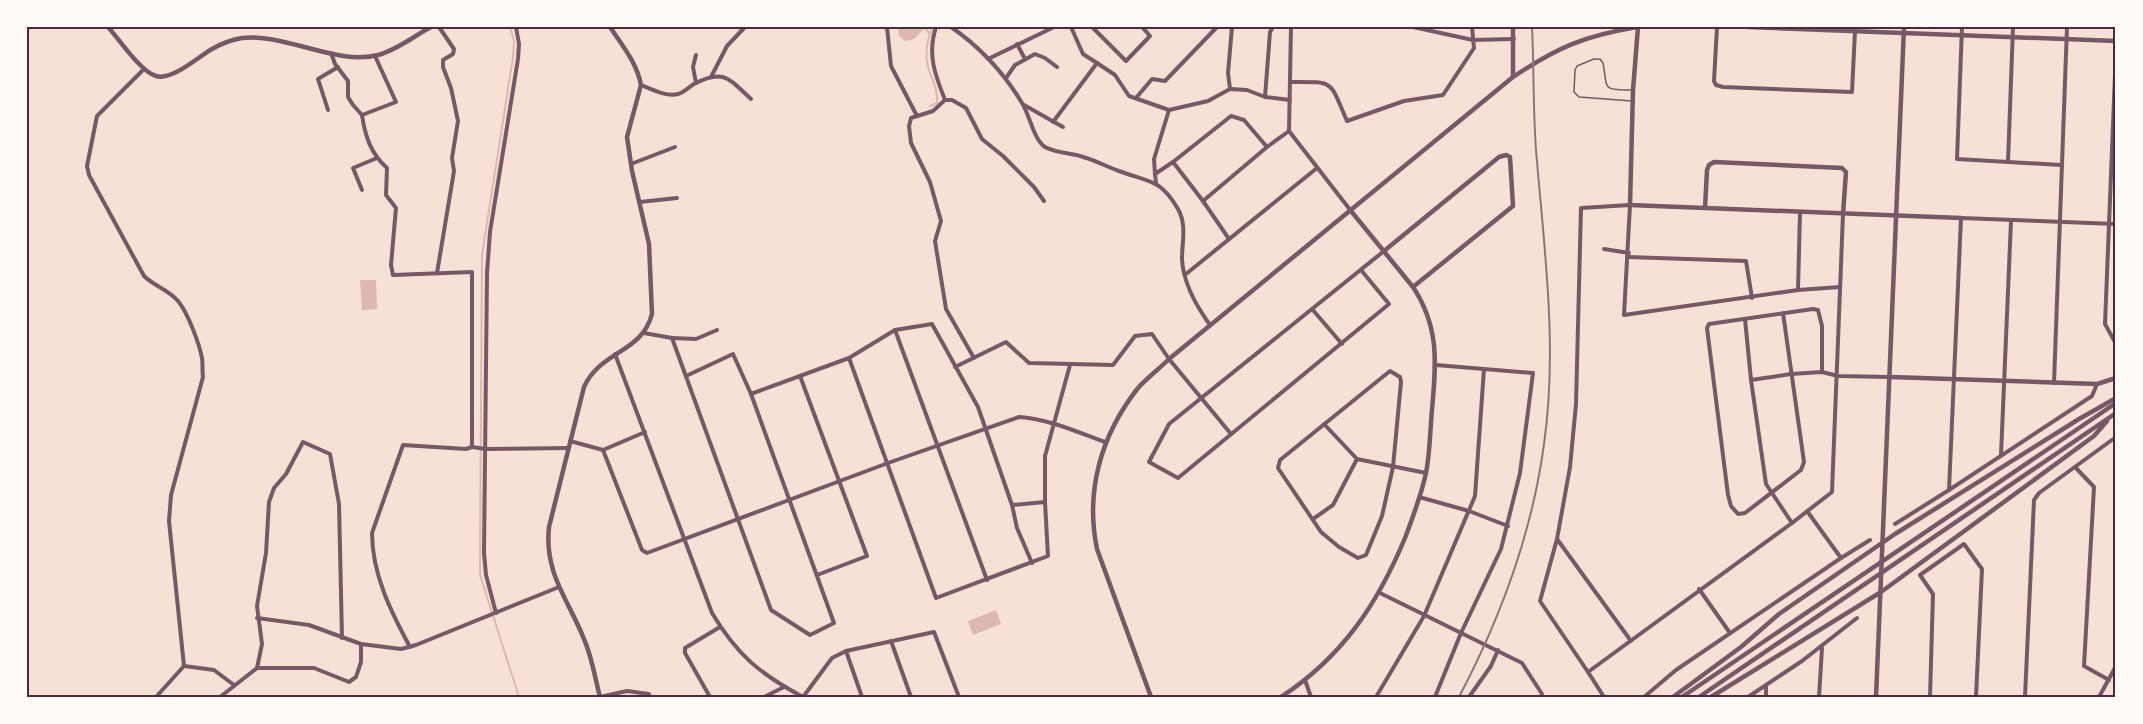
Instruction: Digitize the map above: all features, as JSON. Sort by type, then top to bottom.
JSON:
[{"type":"street","points":[[108,27],[144,69],[158,77],[171,75],[223,43],[261,38],[356,57],[375,56],[392,50],[431,27]]},
{"type":"street","points":[[436,273],[454,171],[452,158],[458,121],[452,88],[443,67],[443,60],[453,54],[454,49],[439,27]]},
{"type":"street","points":[[496,612],[486,575],[485,360],[490,232],[518,59],[519,44],[516,27]]},
{"type":"street","points":[[610,27],[636,68],[640,85],[628,130],[631,164],[649,244],[653,304],[649,325],[637,342],[615,354],[595,369],[588,378],[570,441],[548,540],[550,563],[586,643],[600,697],[627,690],[649,694]]},
{"type":"street","points":[[711,77],[727,46],[745,27]]},
{"type":"street","points":[[887,27],[891,66],[917,116]]},
{"type":"street","points":[[936,27],[932,40],[933,69],[945,100]]},
{"type":"street","points":[[951,27],[970,40],[1005,78],[1023,104],[1036,137],[1042,145],[1053,150],[1102,162],[1119,171],[1156,183],[1179,211],[1185,234],[1182,260],[1193,301],[1210,326]]},
{"type":"street","points":[[988,58],[1054,27]]},
{"type":"street","points":[[1071,27],[1083,54],[1115,75],[1129,96],[1168,110],[1208,101],[1230,89],[1247,90],[1265,97],[1290,100]]},
{"type":"street","points":[[1092,27],[1125,61],[1150,36],[1142,27]]},
{"type":"street","points":[[1136,98],[1152,79],[1165,81],[1217,27]]},
{"type":"street","points":[[1230,89],[1228,73],[1232,27]]},
{"type":"street","points":[[1265,97],[1270,32],[1273,27]]},
{"type":"street","points":[[1281,697],[1305,680],[1345,641],[1380,593],[1397,556],[1426,474],[1436,366],[1431,325],[1421,298],[1289,131],[1291,27]]},
{"type":"street","points":[[1413,27],[1473,40],[1514,39]]},
{"type":"street","points":[[1291,82],[1324,82],[1332,87],[1347,121],[1404,101],[1443,95],[1474,48],[1472,27]]},
{"type":"street","points":[[1513,27],[1513,77]]},
{"type":"street","points":[[1151,697],[1097,549],[1093,531],[1096,471],[1105,442],[1121,412],[1139,387],[1169,359],[1513,77],[1546,54],[1601,33],[1637,27],[1624,315],[1798,290],[1840,287]]},
{"type":"street","points":[[1716,27],[1714,81],[1716,85],[1852,92],[1855,31]]},
{"type":"street","points":[[1748,27],[2116,41]]},
{"type":"street","points":[[1876,697],[1905,27]]},
{"type":"street","points":[[1962,27],[1957,159],[2061,165]]},
{"type":"street","points":[[2008,162],[2013,27]]},
{"type":"street","points":[[2054,383],[2067,27]]},
{"type":"street","points":[[1017,44],[1025,59]]},
{"type":"street","points":[[2116,50],[2104,324],[2116,344]]},
{"type":"street","points":[[331,52],[348,81],[348,97],[362,115],[365,136],[377,158],[387,168],[386,195],[396,208],[391,265],[393,275],[472,272],[472,447]]},
{"type":"street","points":[[1005,78],[1016,64],[1035,54],[1045,58],[1057,68]]},
{"type":"street","points":[[696,55],[693,67],[696,83]]},
{"type":"street","points":[[362,115],[396,102],[375,56]]},
{"type":"street","points":[[1053,122],[1097,63]]},
{"type":"street","points":[[328,110],[318,79],[338,67]]},
{"type":"street","points":[[144,69],[97,116],[87,166],[94,185],[144,276],[153,285],[168,292],[186,312],[202,358],[202,377],[171,495],[169,521],[184,666],[156,697]]},
{"type":"street","points":[[640,85],[664,93],[678,94],[696,83],[721,75],[728,78],[751,99]]},
{"type":"street","points":[[945,100],[933,111],[911,118],[909,126],[912,143],[930,182],[940,221],[935,240],[946,309],[974,358]]},
{"type":"street","points":[[945,100],[966,108],[987,145],[1003,156],[1034,187],[1044,201]]},
{"type":"street","points":[[1023,104],[1063,127]]},
{"type":"street","points":[[1156,183],[1154,159],[1168,110]]},
{"type":"street","points":[[1155,174],[1231,116],[1244,120],[1267,147]]},
{"type":"street","points":[[1203,201],[1289,131]]},
{"type":"street","points":[[631,164],[675,147]]},
{"type":"street","points":[[1361,270],[1389,304],[1178,478],[1149,462],[1168,424],[1499,158],[1506,155],[1510,157],[1513,206],[1413,287]]},
{"type":"street","points":[[363,190],[353,168],[377,158]]},
{"type":"street","points":[[1173,162],[1229,238]]},
{"type":"street","points":[[1588,672],[1832,492],[1846,172],[1842,168],[1714,162],[1707,170],[1705,208]]},
{"type":"street","points":[[1186,274],[1317,168]]},
{"type":"street","points":[[640,202],[677,198]]},
{"type":"street","points":[[1604,697],[1540,601],[1557,539],[1570,467],[1576,404],[1581,208],[1630,205],[2116,224]]},
{"type":"street","points":[[1798,290],[1800,212]]},
{"type":"street","points":[[1949,490],[1961,218]]},
{"type":"street","points":[[2001,455],[2011,221]]},
{"type":"street","points":[[1604,249],[1628,255],[1746,261],[1752,298]]},
{"type":"street","points":[[1312,309],[1342,344]]},
{"type":"street","points":[[1783,314],[1804,462],[1801,470],[1745,513],[1738,514],[1731,506],[1728,495],[1707,328],[1710,324],[1813,309],[1818,310],[1822,326],[1822,372]]},
{"type":"street","points":[[1744,319],[1766,484],[1792,523]]},
{"type":"street","points":[[751,394],[849,358],[895,330],[932,324],[978,407],[1012,505],[1017,528],[1032,563]]},
{"type":"street","points":[[644,333],[696,339],[717,330]]},
{"type":"street","points":[[895,330],[987,580]]},
{"type":"street","points":[[955,367],[1006,342],[1029,363],[1113,365],[1135,336],[1152,334],[1169,359],[1231,434]]},
{"type":"street","points":[[672,338],[771,610],[810,635],[834,623],[751,394],[733,354],[686,376]]},
{"type":"street","points":[[615,354],[704,594],[720,627],[759,671],[803,697],[832,658],[846,651],[934,632],[959,697]]},
{"type":"street","points":[[849,358],[936,598],[1048,556],[1045,456],[1070,365]]},
{"type":"street","points":[[1435,697],[1461,633],[1501,549],[1508,526],[1520,473],[1533,373],[1436,366]]},
{"type":"street","points":[[1376,697],[1424,615],[1475,496],[1484,369]]},
{"type":"street","points":[[1390,371],[1400,377],[1393,467],[1382,516],[1366,555],[1358,558],[1339,547],[1321,532],[1278,468],[1280,460],[1324,424],[1390,371]]},
{"type":"street","points":[[1751,380],[1822,372],[1838,376],[2097,384],[2116,378]]},
{"type":"street","points":[[800,376],[867,556],[817,575]]},
{"type":"street","points":[[1895,524],[2092,396],[2097,384]]},
{"type":"street","points":[[1673,697],[1741,647],[1779,614],[1884,541],[2116,398]]},
{"type":"street","points":[[1682,697],[2116,403]]},
{"type":"street","points":[[1712,697],[1881,591],[2094,436],[2115,414]]},
{"type":"street","points":[[1699,697],[2115,414]]},
{"type":"street","points":[[603,450],[642,550],[647,553],[1019,417],[1053,423],[1105,442]]},
{"type":"street","points":[[1324,424],[1357,459],[1426,474]]},
{"type":"street","points":[[570,441],[603,450],[645,432]]},
{"type":"street","points":[[2025,697],[2034,500],[2040,493],[2116,437]]},
{"type":"street","points":[[257,668],[262,644],[257,618],[266,553],[269,502],[274,488],[286,474],[303,442],[330,454],[339,504],[342,638]]},
{"type":"street","points":[[410,647],[394,619],[378,577],[372,547],[372,533],[403,445],[466,449],[472,447],[486,449],[569,448]]},
{"type":"street","points":[[1313,519],[1333,505],[1357,459]]},
{"type":"street","points":[[2076,468],[2094,487],[2084,666],[2109,680]]},
{"type":"street","points":[[1419,497],[1508,526]]},
{"type":"street","points":[[1012,505],[1045,502]]},
{"type":"street","points":[[1807,511],[1841,558]]},
{"type":"street","points":[[1557,539],[1631,640]]},
{"type":"street","points":[[1644,697],[1676,670],[1870,540]]},
{"type":"street","points":[[1930,697],[1933,594],[1920,574],[1964,544],[1982,569],[1977,697]]},
{"type":"street","points":[[257,618],[309,625],[361,644],[401,649],[559,587]]},
{"type":"street","points":[[1700,590],[1730,633]]},
{"type":"street","points":[[1380,593],[1522,663],[1542,694],[1541,697]]},
{"type":"street","points":[[1748,697],[1822,647],[1857,618]]},
{"type":"street","points":[[710,697],[685,653],[685,648],[720,627]]},
{"type":"street","points":[[891,641],[911,697]]},
{"type":"street","points":[[220,697],[257,668],[314,668],[349,682],[356,677],[361,662],[361,644]]},
{"type":"street","points":[[1819,697],[1822,647]]},
{"type":"street","points":[[1469,697],[1491,666],[1498,650]]},
{"type":"street","points":[[846,651],[862,697]]},
{"type":"street","points":[[184,666],[214,670],[234,685]]},
{"type":"street","points":[[2099,697],[2116,666]]},
{"type":"street","points":[[1305,680],[1311,697]]},
{"type":"street","points":[[1766,686],[1766,697]]},
{"type":"street","points":[[764,697],[784,687]]},
{"type":"lane","points":[[1633,90],[1614,90],[1608,87],[1600,59],[1577,66],[1575,70],[1574,92],[1579,97],[1633,101]]},
{"type":"shaded area","points":[[898,27],[924,27],[924,29],[914,39],[905,41],[899,36]]},
{"type":"shaded area","points":[[360,280],[376,280],[377,309],[362,310]]},
{"type":"shaded area","points":[[996,610],[1001,624],[973,635],[968,621]]},
{"type":"waterway","points":[[27,32],[31,27]]},
{"type":"waterway","points":[[510,27],[514,41],[513,57],[482,255],[480,575],[519,697]]},
{"type":"waterway","points":[[924,27],[930,34]]},
{"type":"waterway","points":[[930,106],[937,103],[936,90],[926,54],[932,27]]},
{"type":"railway","points":[[1459,697],[1488,636],[1513,574],[1532,510],[1544,444],[1550,371],[1550,334],[1535,135],[1532,27]]}]
